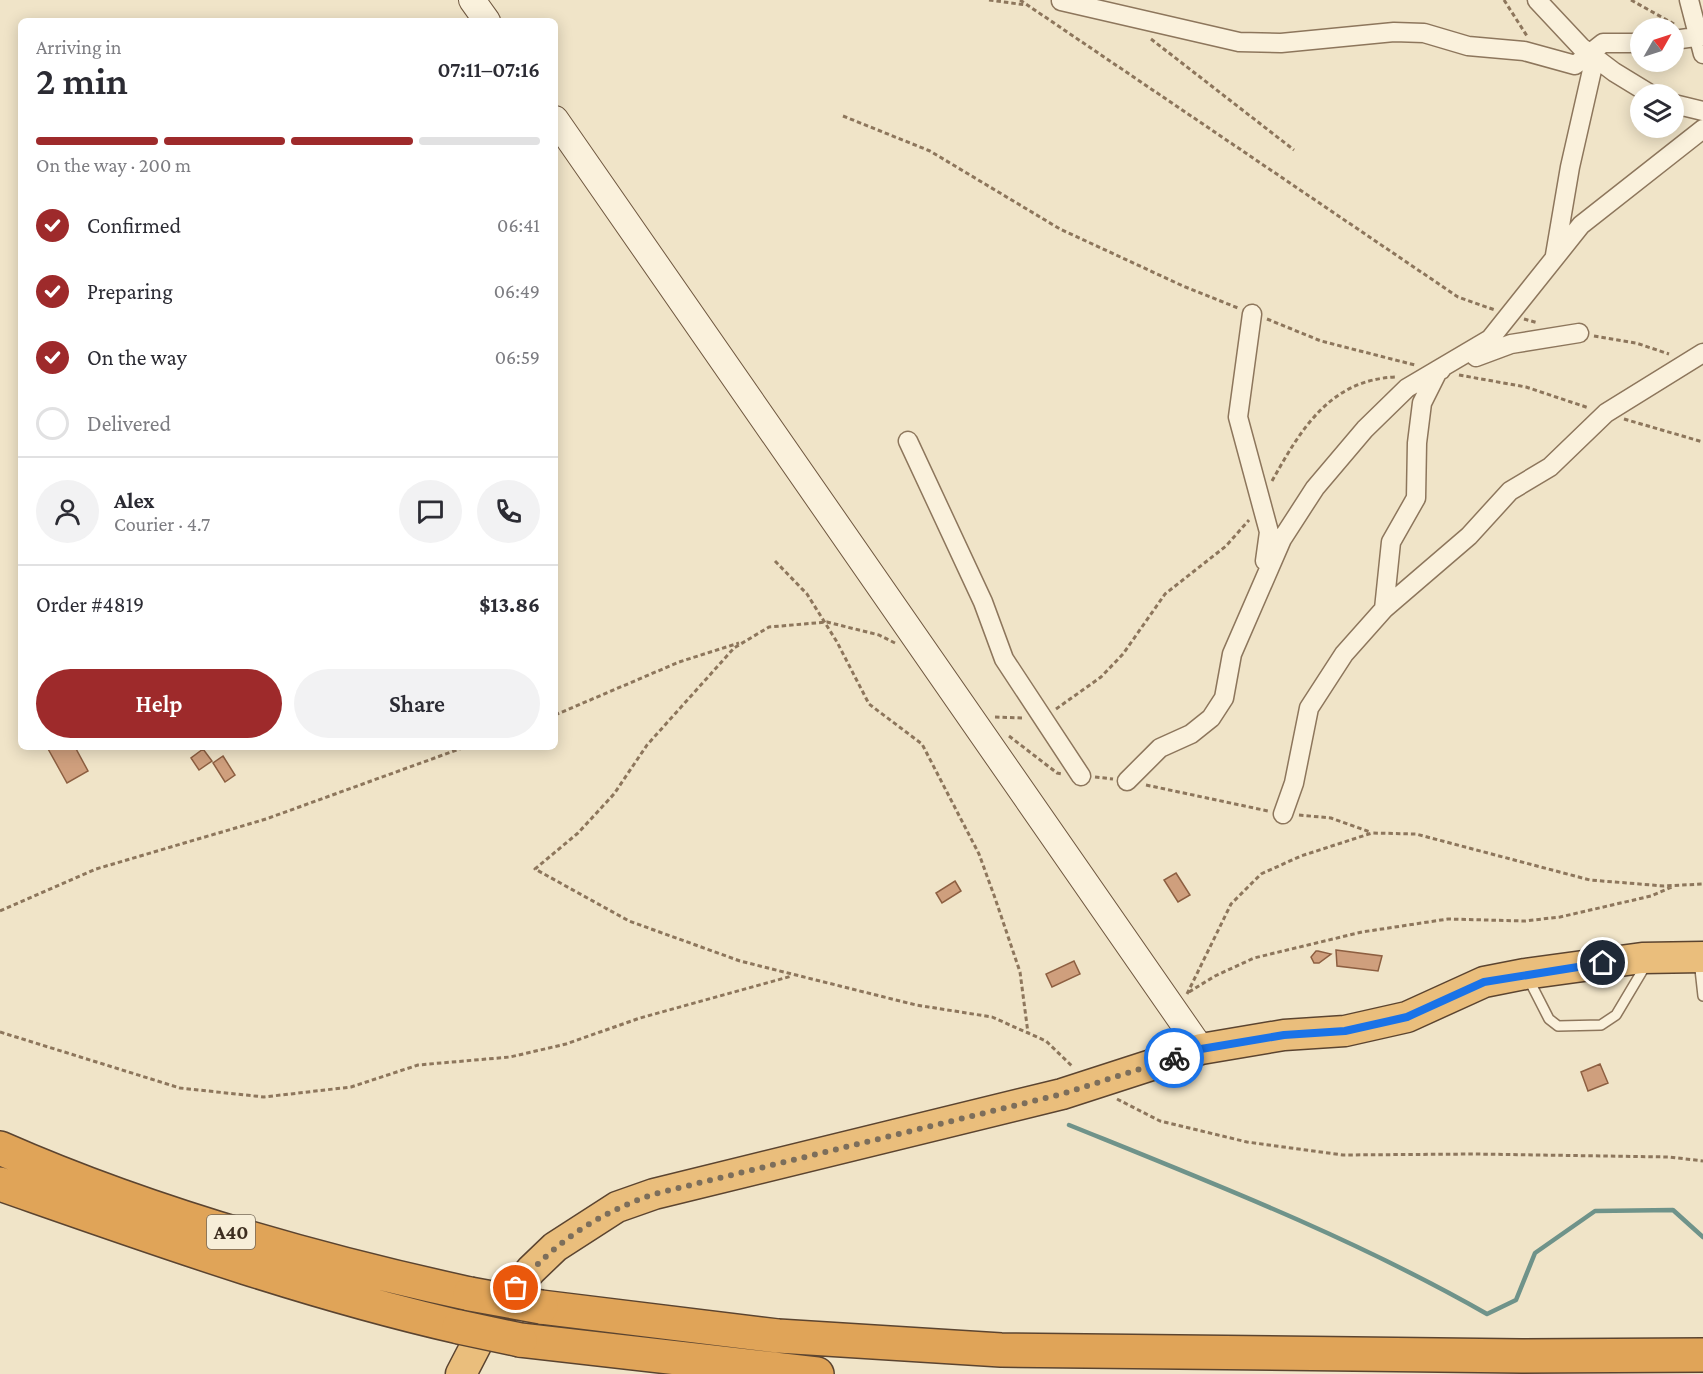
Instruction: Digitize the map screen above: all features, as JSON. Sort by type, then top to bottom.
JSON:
[{"type":"highway","points":[[461,1374],[488,1322],[531,1270],[555,1247],[617,1207],[707,1180],[1092,1086],[1201,1049],[1284,1035],[1350,1012],[1400,1001],[1449,996],[1484,982],[1525,974],[1649,958],[1701,957]]},
{"type":"highway","name":"A40","points":[[0,1148],[52,1171],[209,1225],[363,1271],[541,1307],[778,1336],[1000,1350],[1522,1356],[1703,1355]]},
{"type":"highway","name":"A40","points":[[0,1184],[235,1266],[376,1308],[520,1340],[817,1374]]},
{"type":"main road","points":[[472,0],[485,18]]},
{"type":"main road","points":[[558,123],[1181,1001],[1201,1049]]},
{"type":"street","points":[[1537,0],[1592,56],[1635,84]]},
{"type":"street","points":[[1684,41],[1701,42],[1689,0]]},
{"type":"street","points":[[1060,2],[1239,42],[1281,43],[1394,32],[1424,33],[1468,46],[1524,51],[1575,65],[1592,56],[1603,43],[1630,43]]},
{"type":"street","points":[[1554,257],[1592,56]]},
{"type":"street","points":[[1684,106],[1703,111]]},
{"type":"street","points":[[1127,781],[1160,748],[1191,734],[1211,718],[1224,698],[1232,654],[1282,539],[1315,488],[1365,429],[1407,388],[1490,339],[1581,225],[1703,129]]},
{"type":"street","points":[[1252,314],[1238,417],[1269,532],[1263,580]]},
{"type":"street","points":[[1384,609],[1391,543],[1416,498],[1417,443],[1422,403],[1438,371],[1512,344],[1580,333]]},
{"type":"street","points":[[1283,814],[1294,783],[1309,708],[1344,654],[1384,609],[1469,536],[1510,490],[1550,466],[1606,413],[1697,357]]},
{"type":"street","points":[[908,441],[983,602],[1005,659],[1056,734],[1081,776]]},
{"type":"lane","points":[[1701,957],[1703,996]]},
{"type":"lane","points":[[1525,974],[1550,1019],[1558,1026],[1601,1025],[1616,1015],[1649,958]]},
{"type":"path","points":[[989,0],[1028,5]]},
{"type":"path","points":[[1020,0],[1458,297],[1510,316],[1545,325]]},
{"type":"path","points":[[1504,0],[1532,45]]},
{"type":"path","points":[[1631,0],[1701,42]]},
{"type":"path","points":[[1146,35],[1294,150]]},
{"type":"path","points":[[843,116],[930,151],[1060,229],[1183,286],[1322,341],[1438,371],[1526,387],[1660,431],[1703,442]]},
{"type":"path","points":[[1580,333],[1697,357]]},
{"type":"path","points":[[1050,713],[1070,702],[1101,677],[1123,654],[1165,594],[1226,546],[1247,523],[1290,449],[1321,408],[1346,388],[1376,378],[1399,376]]},
{"type":"path","points":[[774,561],[807,594],[837,642],[869,704],[922,744],[979,854],[1020,972],[1028,1033]]},
{"type":"path","points":[[897,645],[879,635],[827,622],[769,627],[746,640],[734,648],[647,745],[614,794],[578,833],[535,869],[629,921],[740,961],[916,1005],[992,1017],[1046,1041],[1092,1086],[1160,1121],[1247,1142],[1344,1155],[1475,1154],[1669,1157],[1703,1161]]},
{"type":"path","points":[[558,714],[679,662],[746,640]]},
{"type":"path","points":[[993,717],[1032,716]]},
{"type":"path","points":[[0,911],[96,869],[266,819],[457,750]]},
{"type":"path","points":[[1181,1001],[1231,904],[1261,874],[1301,856],[1372,833],[1416,834],[1590,880],[1676,885],[1703,884]]},
{"type":"path","points":[[1181,1001],[1215,976],[1254,958],[1362,932],[1448,919],[1525,921],[1560,917],[1651,896],[1676,885]]},
{"type":"path","points":[[0,1032],[180,1088],[264,1097],[351,1088],[418,1065],[510,1057],[566,1044],[640,1018],[794,975]]},
{"type":"building","points":[[49,750],[77,750],[88,771],[67,783]]},
{"type":"building","points":[[204,750],[212,761],[199,770],[191,758]]},
{"type":"building","points":[[223,756],[235,775],[225,782],[213,763]]},
{"type":"building","points":[[1176,873],[1190,895],[1178,902],[1164,880]]},
{"type":"building","points":[[955,881],[961,891],[942,903],[936,893]]},
{"type":"building","points":[[1336,950],[1382,956],[1378,971],[1337,966]]},
{"type":"building","points":[[1316,951],[1331,954],[1319,963],[1314,963],[1311,957]]},
{"type":"building","points":[[1074,961],[1080,974],[1052,987],[1046,974]]},
{"type":"building","points":[[1600,1064],[1608,1083],[1588,1091],[1581,1072]]},
{"type":"waterway","points":[[1069,1125],[1281,1212],[1385,1260],[1487,1314],[1516,1300],[1535,1253],[1595,1211],[1673,1210],[1703,1237]]},
{"type":"way so far","points":[[516,1288],[555,1247],[587,1224],[617,1207],[654,1194],[1062,1094],[1174,1058]]},
{"type":"route","points":[[1174,1058],[1201,1049],[1284,1035],[1345,1031],[1407,1017],[1484,982],[1603,963]]}]
